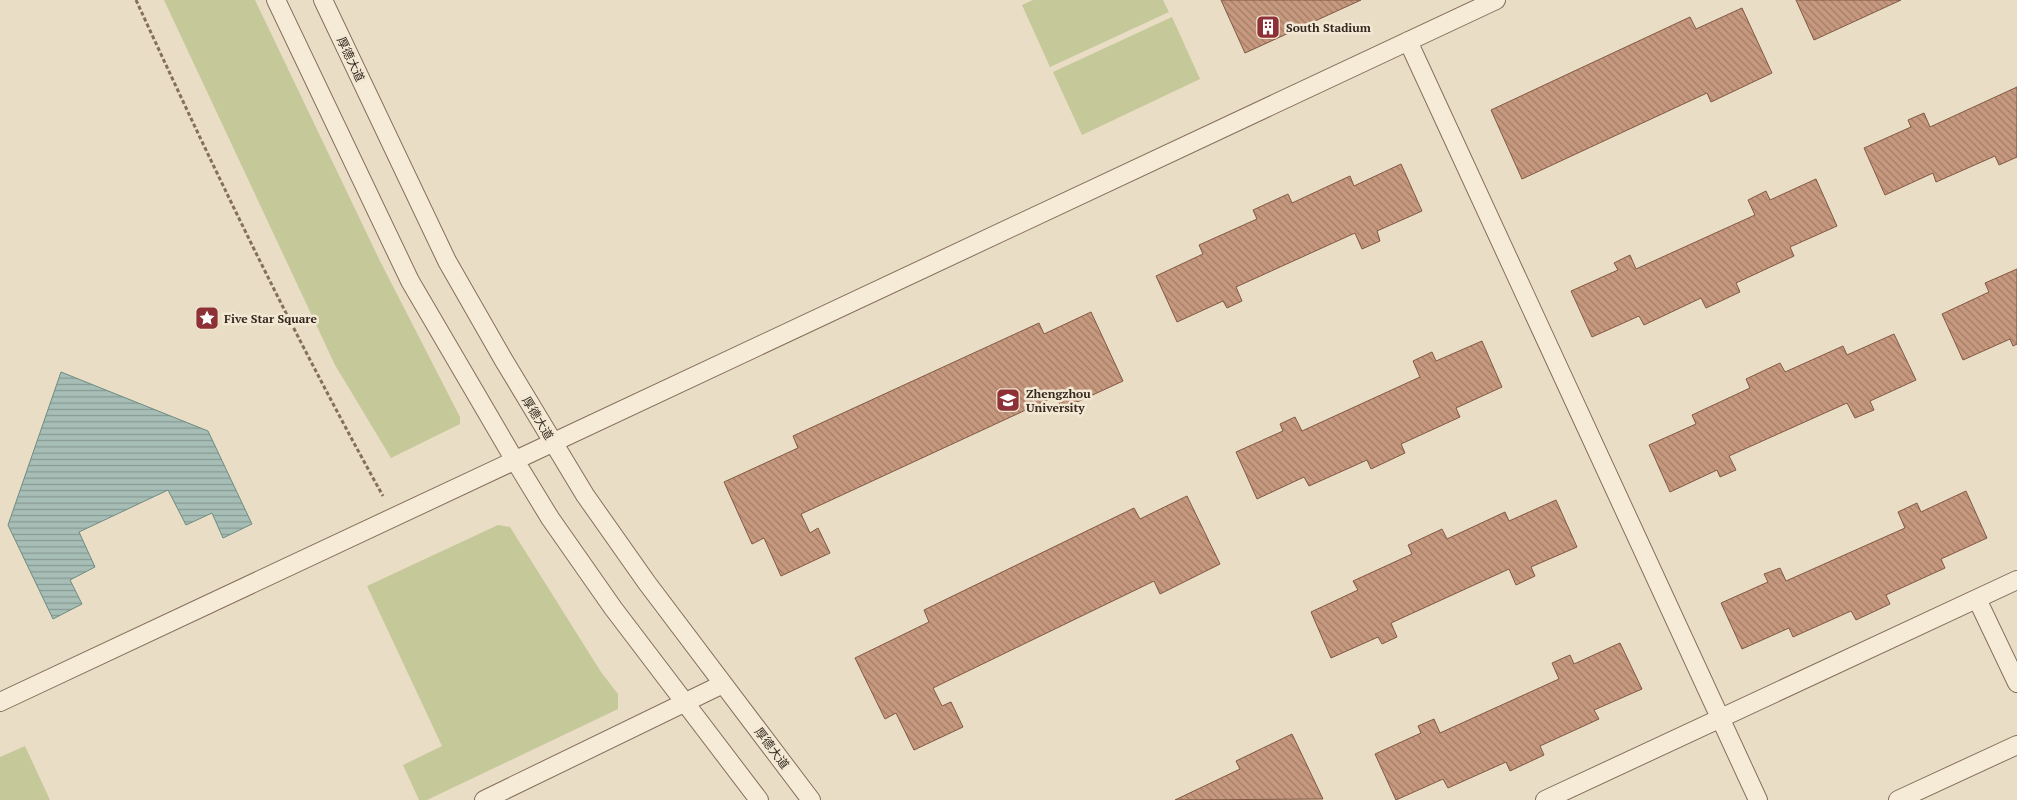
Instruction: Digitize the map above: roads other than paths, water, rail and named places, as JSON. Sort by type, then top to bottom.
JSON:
[{"type":"lane","points":[[276,0],[410,280],[514,459],[550,518],[607,600],[759,800]]},
{"type":"lane","name":"厚德大道","points":[[323,0],[447,261],[585,495],[647,583],[811,800]]},
{"type":"lane","points":[[0,702],[514,459],[1496,0]]},
{"type":"lane","points":[[1408,41],[1758,800]]},
{"type":"lane","points":[[1545,800],[2017,580]]},
{"type":"lane","points":[[1977,599],[2017,684]]},
{"type":"lane","points":[[484,800],[723,684]]},
{"type":"lane","points":[[1898,800],[2017,745]]},
{"type":"water","points":[[61,372],[208,431],[252,524],[223,538],[212,513],[186,525],[168,490],[79,532],[95,567],[70,580],[82,604],[53,619],[8,525]]},
{"type":"place","name":"South Stadium","points":[[1268,27]]},
{"type":"place","name":"Five Star Square","points":[[207,318]]},
{"type":"place","name":"Zhengzhou University","points":[[1008,400]]}]
